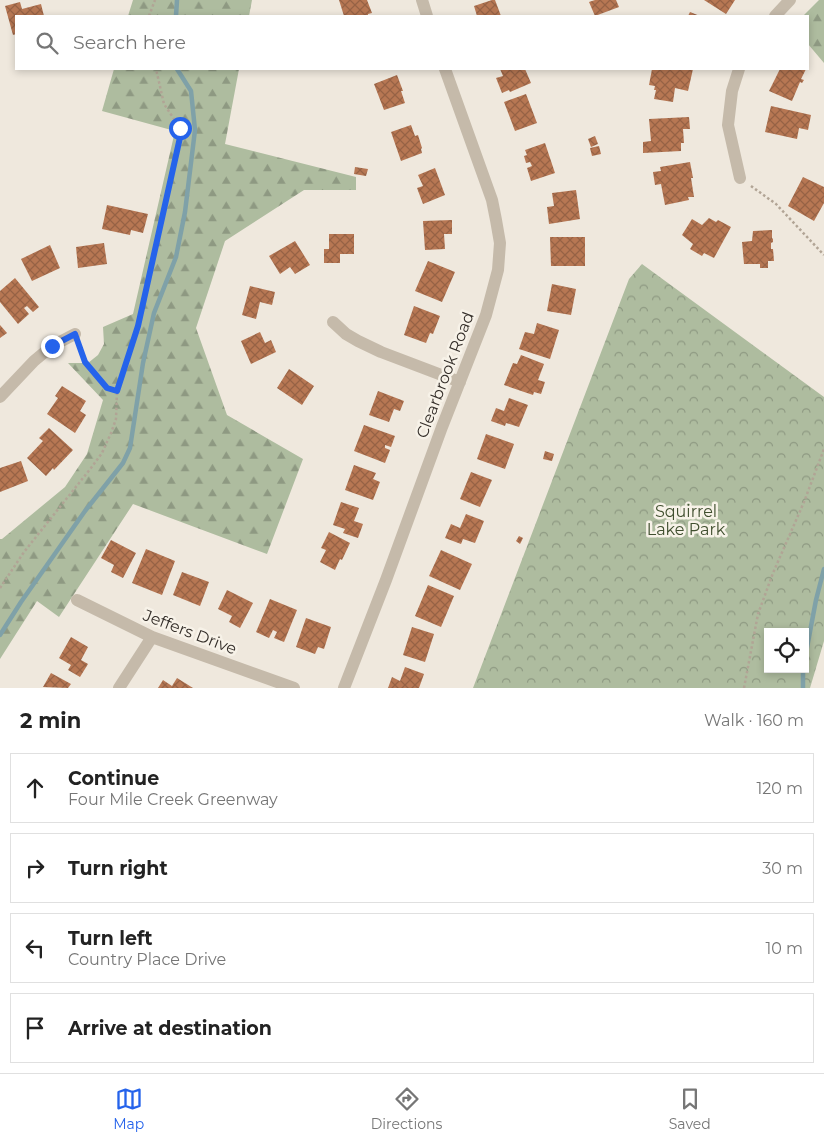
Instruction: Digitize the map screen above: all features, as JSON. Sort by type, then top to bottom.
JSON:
[{"type":"street","points":[[422,0],[427,15]]},
{"type":"street","points":[[776,15],[790,0]]},
{"type":"street","name":"Clearbrook Road","points":[[344,688],[486,315],[498,270],[500,244],[489,191],[445,70]]},
{"type":"street","points":[[739,70],[732,91],[728,125],[740,178]]},
{"type":"street","points":[[333,322],[346,334],[381,352],[460,382]]},
{"type":"street","points":[[0,397],[34,361],[52,346],[75,334]]},
{"type":"street","name":"Jeffers Drive","points":[[77,600],[152,636],[294,688]]},
{"type":"street","points":[[119,688],[152,636]]},
{"type":"path","points":[[149,15],[154,0]]},
{"type":"path","points":[[0,588],[24,552],[102,452],[116,419],[119,382],[138,326],[181,133],[180,128],[164,104],[156,70]]},
{"type":"path","points":[[740,178],[776,204],[824,255]]},
{"type":"path","points":[[75,334],[85,362],[107,388],[117,391]]},
{"type":"path","points":[[744,688],[758,614],[824,449]]},
{"type":"green space","points":[[133,0],[252,0],[249,15],[128,15]]},
{"type":"green space","points":[[819,0],[824,0],[824,63],[809,45],[809,15],[804,15]]},
{"type":"green space","points":[[114,70],[239,70],[225,144],[356,177],[356,190],[304,190],[225,241],[196,328],[227,415],[303,459],[267,554],[133,504],[59,617],[37,601],[0,659],[0,539],[65,487],[87,454],[103,400],[68,363],[88,363],[98,355],[104,344],[103,327],[133,314],[175,131],[102,111]]},
{"type":"green space","name":"Squirrel Lake Park","points":[[642,264],[824,397],[824,641],[810,688],[473,688],[629,279]]},
{"type":"building","points":[[339,0],[367,0],[372,13],[368,15],[344,15]]},
{"type":"building","points":[[495,0],[501,15],[477,15],[474,6]]},
{"type":"building","points":[[595,0],[616,0],[619,7],[595,15],[589,2]]},
{"type":"building","points":[[704,0],[735,0],[726,14]]},
{"type":"building","points":[[20,2],[22,9],[41,4],[44,15],[15,15],[15,34],[13,35],[5,6]]},
{"type":"building","points":[[500,70],[525,70],[531,83],[510,92],[509,90],[502,93],[496,78],[503,76]]},
{"type":"building","points":[[652,70],[693,70],[688,91],[675,88],[673,102],[654,99],[655,86],[649,85]]},
{"type":"building","points":[[780,70],[806,70],[801,79],[804,80],[802,83],[800,82],[792,101],[769,91]]},
{"type":"building","points":[[397,75],[405,103],[384,110],[374,84]]},
{"type":"building","points":[[526,94],[537,123],[515,131],[504,102]]},
{"type":"building","points":[[771,106],[811,115],[808,130],[799,128],[797,139],[765,132]]},
{"type":"building","points":[[689,117],[690,129],[683,129],[684,143],[681,143],[681,151],[643,153],[643,142],[651,141],[649,119]]},
{"type":"building","points":[[411,125],[415,136],[418,135],[422,153],[401,161],[391,132]]},
{"type":"building","points":[[595,136],[598,144],[591,147],[588,139]]},
{"type":"building","points":[[545,143],[555,173],[531,181],[527,168],[532,166],[530,162],[526,163],[524,156],[527,155],[525,150]]},
{"type":"building","points":[[599,146],[601,154],[592,156],[590,148]]},
{"type":"building","points":[[690,162],[694,197],[688,197],[689,200],[665,205],[661,184],[655,185],[653,172],[661,171],[660,167]]},
{"type":"building","points":[[355,167],[368,169],[366,176],[354,174]]},
{"type":"building","points":[[435,168],[445,195],[423,204],[417,188],[423,186],[418,175]]},
{"type":"building","points":[[803,177],[824,187],[824,203],[814,221],[788,206]]},
{"type":"building","points":[[576,190],[580,219],[549,224],[547,207],[554,206],[552,193]]},
{"type":"building","points":[[107,205],[148,214],[143,233],[131,230],[130,235],[102,229]]},
{"type":"building","points":[[709,218],[716,222],[718,220],[731,227],[714,258],[704,253],[702,256],[690,249],[693,244],[682,235],[692,219],[702,225]]},
{"type":"building","points":[[452,220],[452,234],[444,234],[445,249],[425,250],[423,221]]},
{"type":"building","points":[[772,230],[773,242],[771,243],[771,249],[773,249],[774,261],[768,261],[768,268],[760,268],[760,264],[744,264],[742,242],[752,241],[753,231]]},
{"type":"building","points":[[329,234],[354,234],[354,254],[340,254],[340,263],[324,263],[324,249],[329,249]]},
{"type":"building","points":[[550,237],[585,237],[585,266],[551,266]]},
{"type":"building","points":[[295,241],[310,265],[295,274],[290,267],[280,274],[269,256]]},
{"type":"building","points":[[104,243],[107,264],[78,268],[76,247]]},
{"type":"building","points":[[50,245],[60,268],[32,281],[21,259]]},
{"type":"building","points":[[428,261],[455,272],[442,302],[415,291]]},
{"type":"building","points":[[15,278],[39,307],[33,312],[27,306],[24,308],[29,314],[18,324],[0,302],[0,291]]},
{"type":"building","points":[[552,284],[576,289],[571,315],[547,311]]},
{"type":"building","points":[[250,286],[275,292],[272,305],[260,302],[256,319],[242,315]]},
{"type":"building","points":[[414,306],[440,316],[433,334],[430,333],[426,343],[404,335]]},
{"type":"building","points":[[537,323],[559,330],[550,359],[519,349],[525,332],[534,334]]},
{"type":"building","points":[[0,325],[7,333],[0,338]]},
{"type":"building","points":[[260,332],[265,343],[271,340],[276,352],[251,364],[241,341]]},
{"type":"building","points":[[521,355],[544,364],[538,380],[545,382],[541,394],[534,392],[533,395],[504,385],[513,363],[517,364]]},
{"type":"building","points":[[289,369],[314,386],[302,405],[277,388]]},
{"type":"building","points":[[62,386],[86,401],[80,411],[86,415],[75,433],[47,414],[58,398],[55,396]]},
{"type":"building","points":[[378,391],[404,401],[400,411],[394,409],[389,422],[369,415]]},
{"type":"building","points":[[509,398],[528,405],[519,427],[506,423],[505,426],[491,421],[496,408],[504,411]]},
{"type":"building","points":[[364,425],[395,436],[391,447],[385,445],[385,448],[390,450],[385,463],[354,451]]},
{"type":"building","points":[[49,428],[73,450],[46,476],[27,458],[43,441],[39,438]]},
{"type":"building","points":[[486,434],[514,444],[505,469],[477,459]]},
{"type":"building","points":[[545,451],[554,454],[552,461],[543,459]]},
{"type":"building","points":[[21,461],[28,481],[0,492],[0,468]]},
{"type":"building","points":[[354,465],[376,473],[373,479],[380,482],[373,500],[345,490]]},
{"type":"building","points":[[471,472],[492,480],[480,507],[460,499]]},
{"type":"building","points":[[341,502],[359,508],[354,521],[363,524],[358,538],[343,533],[345,529],[333,525]]},
{"type":"building","points":[[466,514],[484,521],[475,543],[463,539],[461,544],[445,538],[451,524],[460,528]]},
{"type":"building","points":[[329,532],[350,543],[335,570],[320,562],[326,550],[321,548]]},
{"type":"building","points":[[519,536],[523,538],[520,544],[516,541]]},
{"type":"building","points":[[111,540],[136,553],[123,578],[111,572],[114,565],[101,558]]},
{"type":"building","points":[[146,549],[175,561],[162,595],[132,583]]},
{"type":"building","points":[[441,550],[472,564],[460,590],[429,576]]},
{"type":"building","points":[[182,572],[209,582],[200,606],[173,595]]},
{"type":"building","points":[[428,585],[454,596],[441,627],[415,616]]},
{"type":"building","points":[[227,590],[253,603],[240,628],[229,622],[232,616],[218,609]]},
{"type":"building","points":[[270,599],[297,610],[284,642],[274,638],[277,632],[273,630],[269,638],[256,632]]},
{"type":"building","points":[[306,618],[331,627],[324,649],[318,647],[315,654],[296,647]]},
{"type":"building","points":[[412,627],[434,634],[425,662],[403,655]]},
{"type":"building","points":[[71,637],[88,647],[81,660],[88,664],[80,677],[68,670],[71,665],[59,658]]},
{"type":"building","points":[[405,667],[424,674],[419,688],[388,688],[392,677],[400,681]]},
{"type":"building","points":[[51,673],[71,684],[68,688],[43,687]]},
{"type":"building","points":[[177,678],[193,688],[158,688],[163,680],[172,686]]},
{"type":"waterway","points":[[176,15],[177,0]]},
{"type":"waterway","points":[[0,635],[85,511],[123,463],[130,448],[143,363],[154,313],[176,257],[185,212],[195,130],[191,91],[178,70]]},
{"type":"waterway","points":[[809,637],[824,569]]},
{"type":"waterway","points":[[803,673],[803,688]]},
{"type":"route","points":[[52,346],[75,334],[85,362],[107,388],[117,391],[138,326],[181,133],[180,128]]}]
